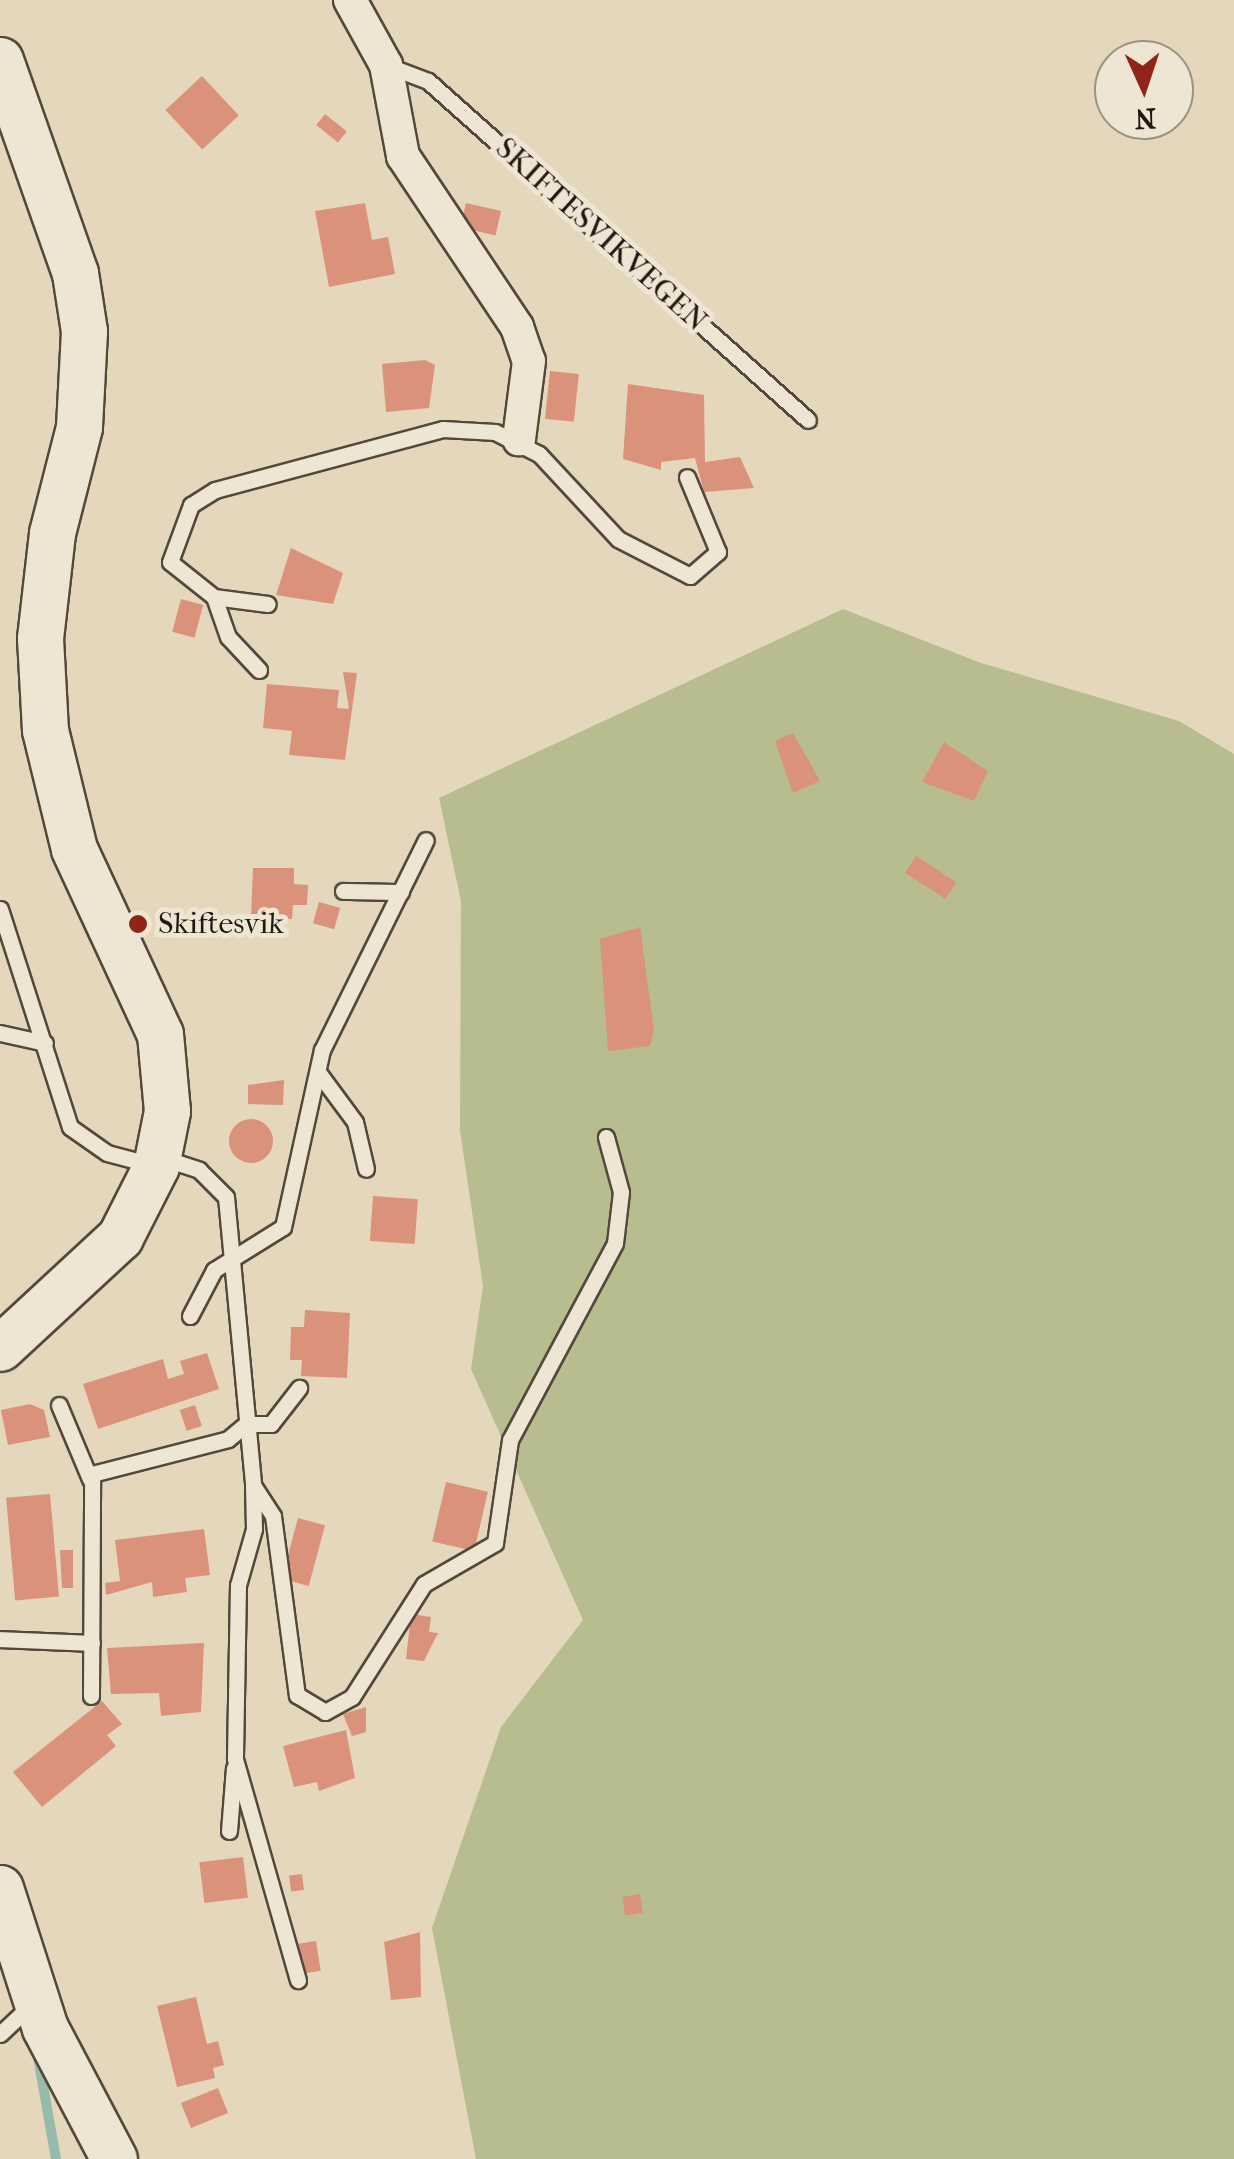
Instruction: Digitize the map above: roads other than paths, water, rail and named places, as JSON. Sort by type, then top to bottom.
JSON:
[{"type":"main road","points":[[0,60],[75,272],[84,332],[79,427],[52,533],[40,638],[45,730],[74,849],[160,1034],[167,1111],[158,1162],[120,1237],[0,1348]]},
{"type":"main road","points":[[0,1888],[9,1950],[114,2159]]},
{"type":"street","points":[[350,0],[386,65],[403,156],[518,327],[529,361],[519,439]]},
{"type":"lane","name":"SKIFTESVIKVEGEN","points":[[386,65],[428,81],[808,420]]},
{"type":"lane","points":[[268,604],[214,596],[170,562],[192,505],[215,490],[443,429],[519,439],[618,539],[690,576],[709,565],[717,540],[688,477]]},
{"type":"lane","points":[[214,596],[228,637],[259,670]]},
{"type":"lane","points":[[190,1316],[196,1291],[234,1253],[284,1227],[318,1072],[426,840]]},
{"type":"lane","points":[[343,891],[401,892]]},
{"type":"lane","points":[[0,909],[70,1126],[107,1153],[198,1170],[226,1197],[234,1253],[254,1530],[238,1585],[235,1759],[228,1832]]},
{"type":"lane","points":[[0,1032],[44,1042]]},
{"type":"lane","points":[[318,1072],[355,1122],[366,1169]]},
{"type":"lane","points":[[253,1485],[272,1516],[297,1695],[315,1710],[340,1707],[424,1584],[495,1543],[510,1440],[615,1243],[621,1192],[606,1137]]},
{"type":"lane","points":[[90,1479],[123,1460],[228,1439],[246,1424],[271,1424],[299,1388]]},
{"type":"lane","points":[[59,1405],[90,1479],[91,1696]]},
{"type":"lane","points":[[0,1639],[92,1643]]},
{"type":"lane","points":[[235,1759],[298,1980]]},
{"type":"lane","points":[[0,2034],[34,2002]]},
{"type":"waterway","points":[[38,2057],[56,2159]]},
{"type":"place","name":"Skiftesvik","points":[[138,924]]}]
